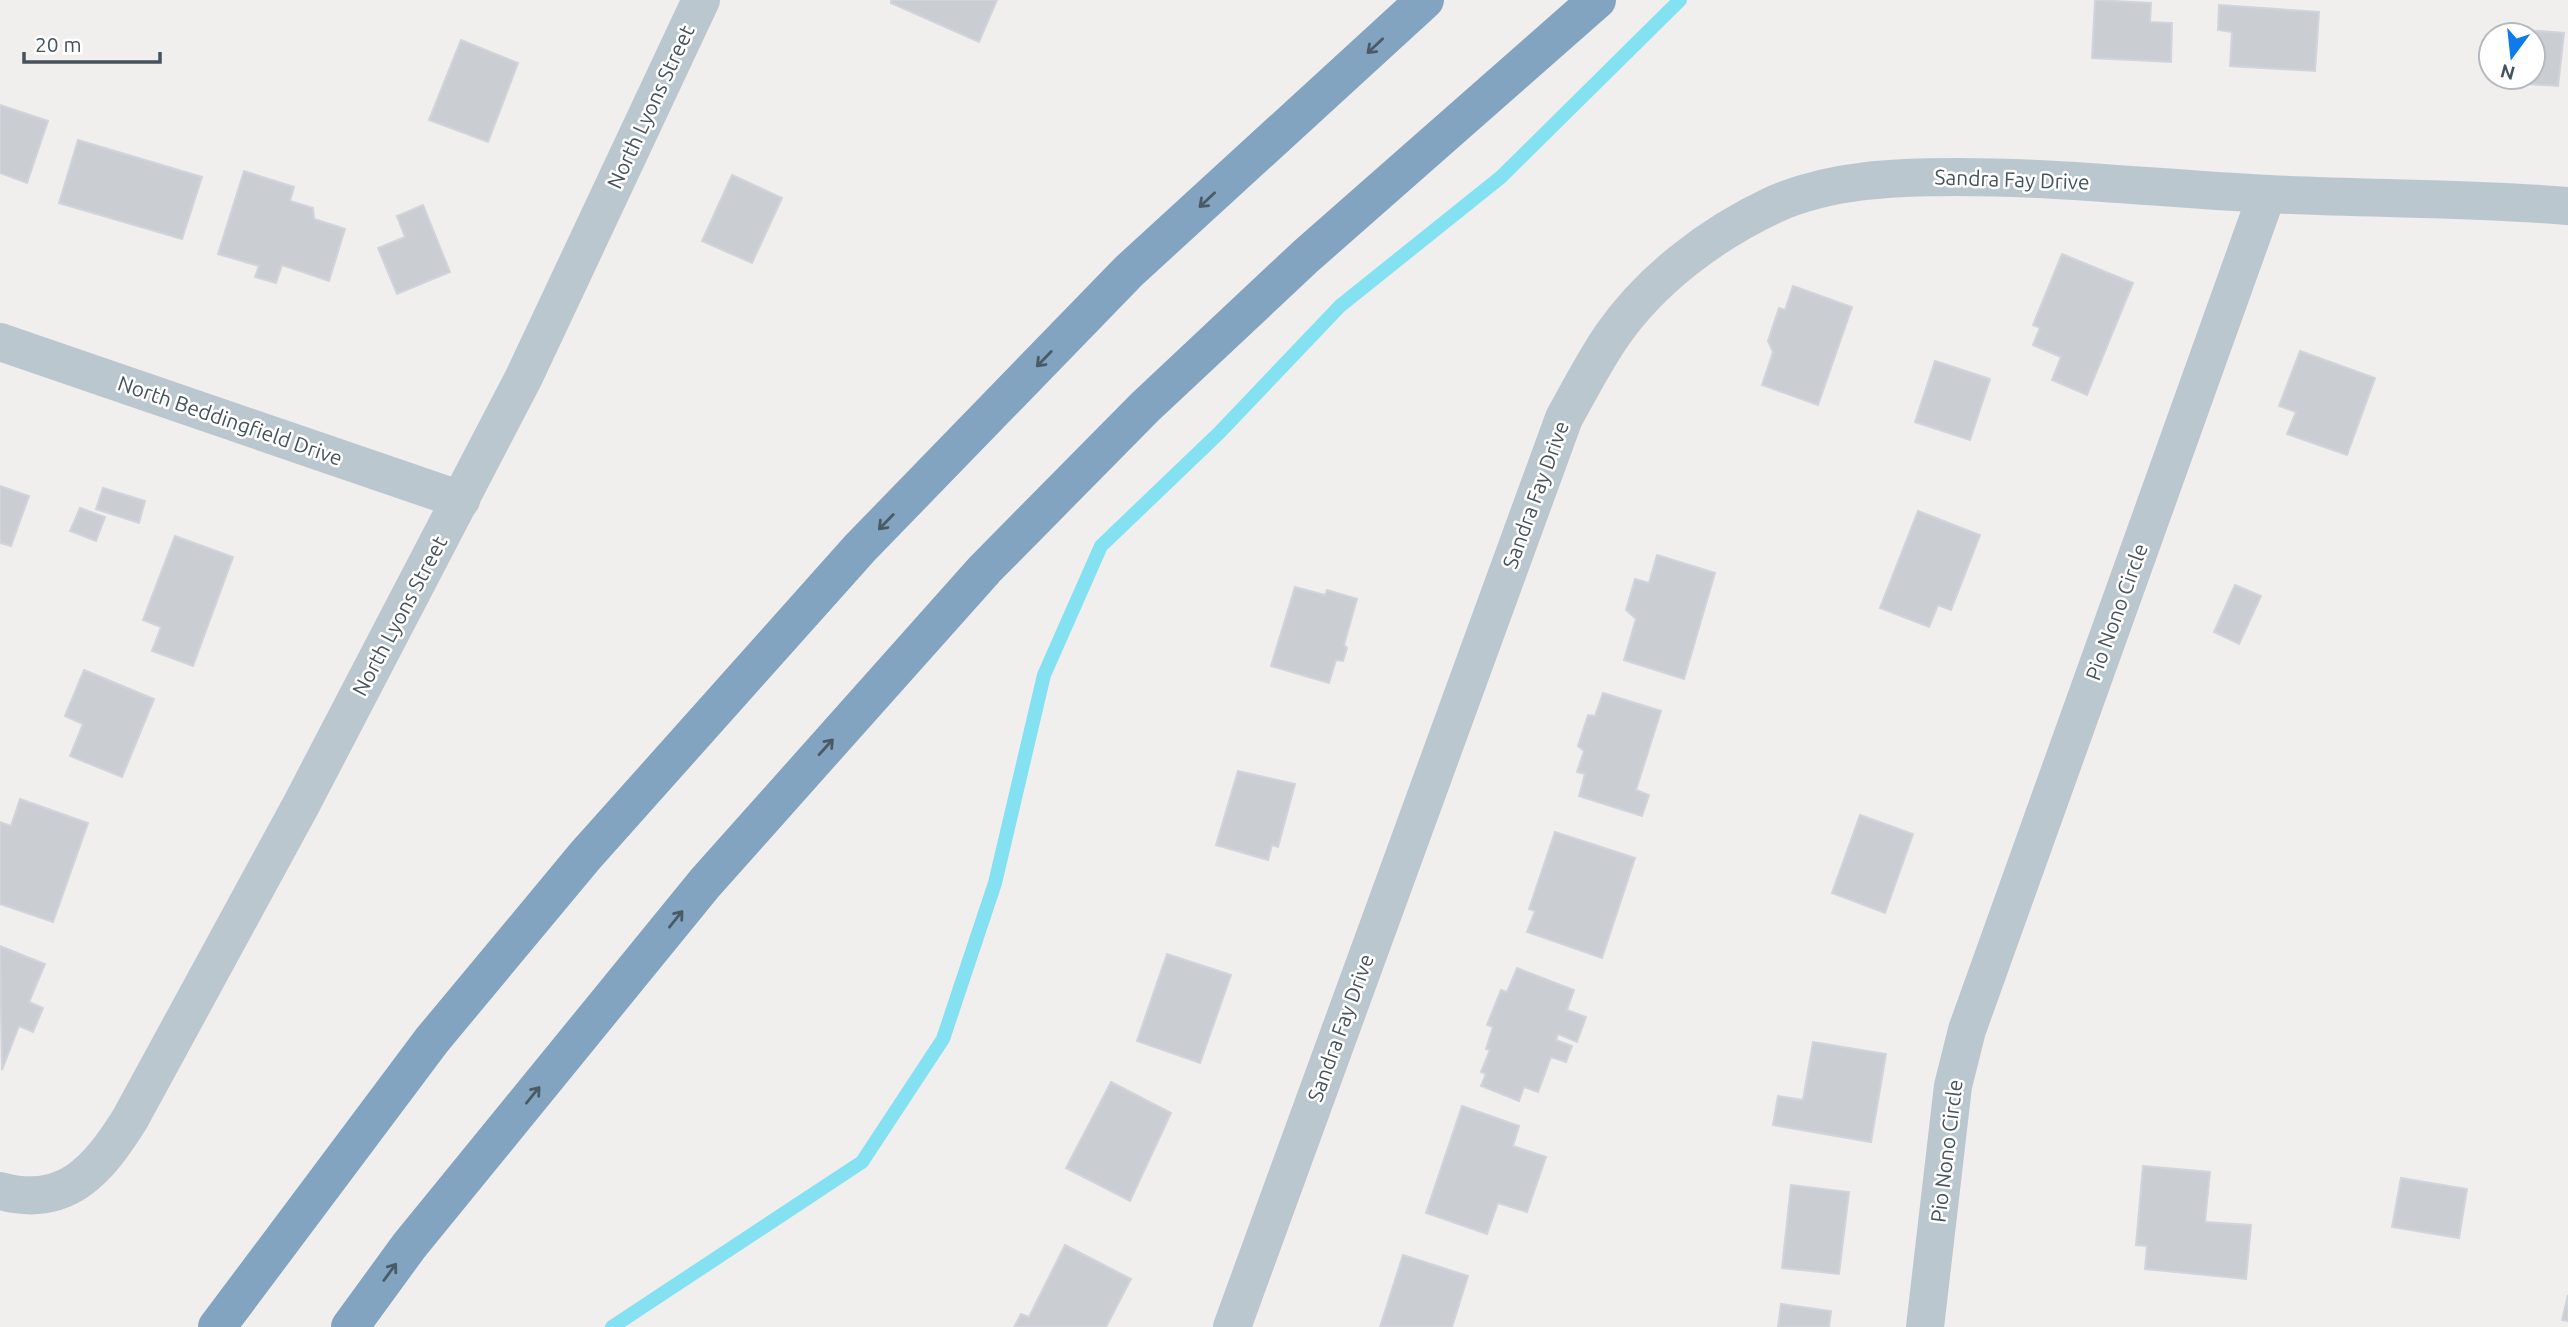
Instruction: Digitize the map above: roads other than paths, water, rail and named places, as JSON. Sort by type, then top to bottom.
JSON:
[{"type":"highway","points":[[217,1327],[432,1040],[584,856],[860,548],[1129,271],[1425,0]]},
{"type":"highway","points":[[350,1327],[409,1246],[705,883],[985,569],[1146,407],[1276,285],[1597,0]]},
{"type":"street","name":"North Lyons Street","points":[[0,1191],[24,1198],[48,1195],[84,1177],[109,1153],[131,1119],[524,377],[701,0]]},
{"type":"street","name":"Sandra Fay Drive","points":[[1232,1327],[1564,418],[1612,336],[1647,294],[1695,251],[1734,225],[1776,204],[1833,187],[1897,177],[2004,177],[2267,194]]},
{"type":"street","points":[[2267,194],[2568,206]]},
{"type":"street","name":"Pio Nono Circle","points":[[1925,1327],[1953,1086],[1966,1030],[2267,194]]},
{"type":"street","name":"North Beddingfield Drive","points":[[0,342],[461,500]]},
{"type":"waterway","points":[[612,1327],[862,1162],[943,1039],[995,883],[1044,675],[1101,546],[1219,433],[1340,306],[1501,177],[1680,0]]}]
